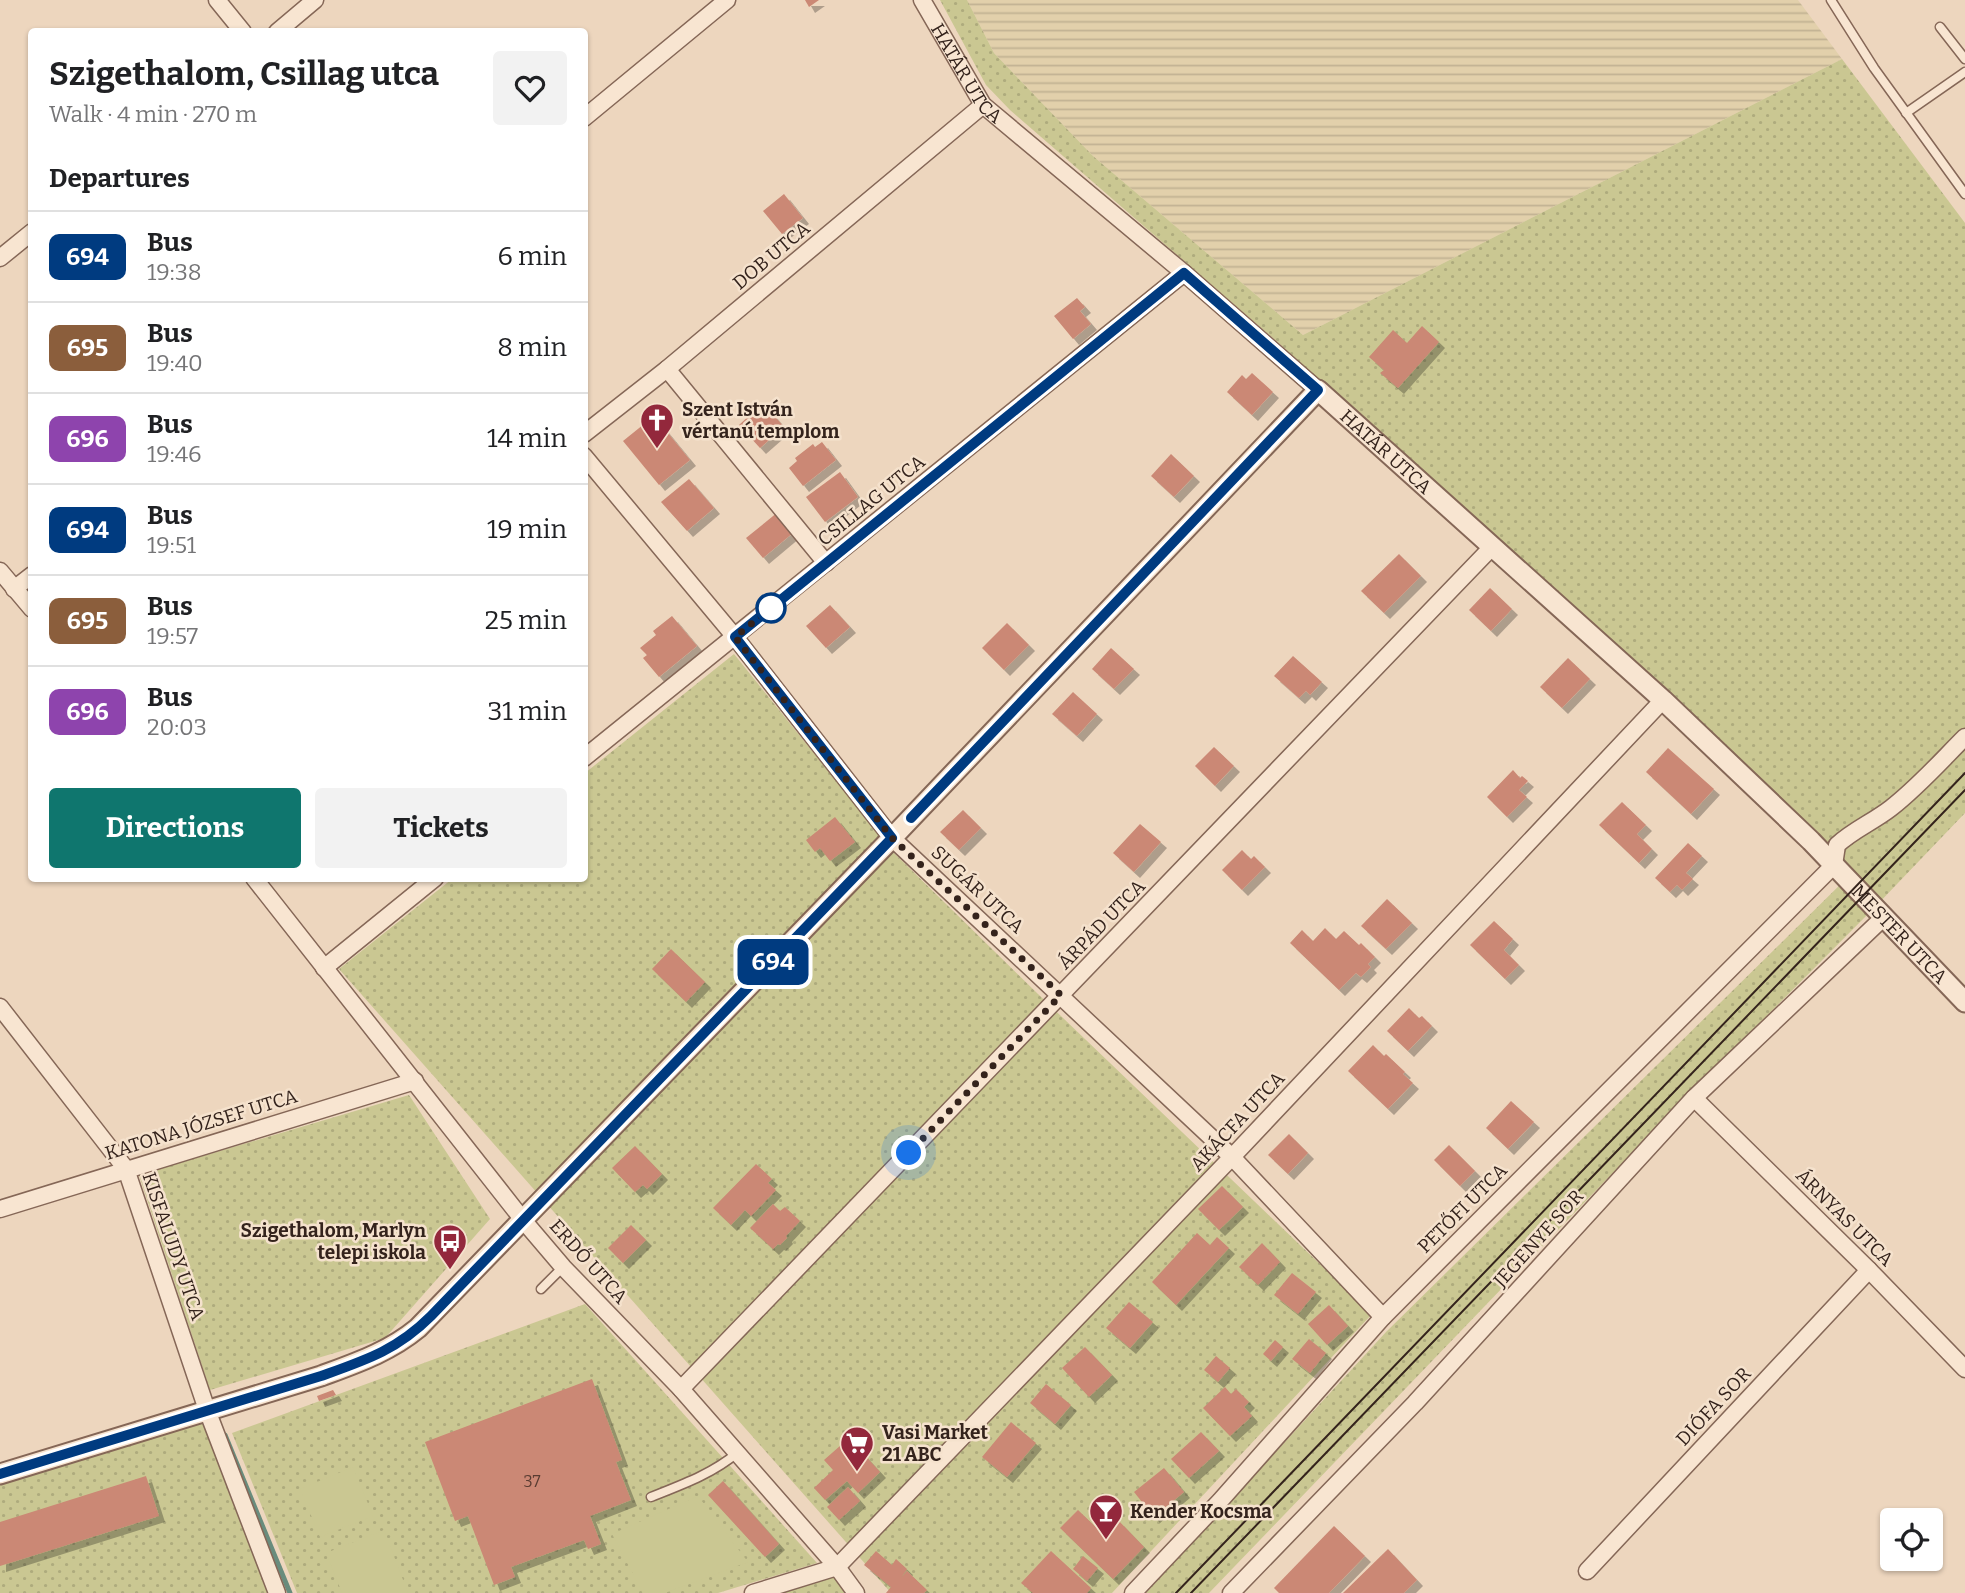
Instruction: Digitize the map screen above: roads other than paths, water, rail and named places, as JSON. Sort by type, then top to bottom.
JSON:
[{"type":"street","points":[[217,0],[240,28]]},
{"type":"street","points":[[282,28],[316,0]]},
{"type":"street","points":[[588,115],[727,0]]},
{"type":"street","name":"HATÁR UTCA","points":[[922,0],[983,105],[1184,273],[1493,546],[1663,700],[1834,864]]},
{"type":"street","name":"DOB UTCA","points":[[588,431],[667,369],[983,105]]},
{"type":"street","points":[[0,258],[28,235]]},
{"type":"street","name":"CSILLAG UTCA","points":[[588,755],[1184,273]]},
{"type":"street","points":[[667,369],[826,563]]},
{"type":"street","points":[[0,1474],[321,1376],[365,1360],[403,1340],[431,1316],[892,838],[1318,390]]},
{"type":"street","name":"SUGÁR UTCA","points":[[588,461],[735,637],[892,838],[1231,1157],[1383,1317]]},
{"type":"street","name":"ÁRPÁD UTCA","points":[[681,1390],[1493,546]]},
{"type":"street","points":[[0,571],[28,604]]},
{"type":"street","points":[[15,589],[28,578]]},
{"type":"street","name":"AKÁCFA UTCA","points":[[838,1567],[1663,700]]},
{"type":"street","name":"PETŐFI UTCA","points":[[1133,1593],[1220,1501],[1383,1317],[1834,864],[1837,845],[1880,816],[1913,789],[1965,737]]},
{"type":"street","name":"MESTER UTCA","points":[[1834,864],[1882,918],[1965,1002]]},
{"type":"street","name":"ERDŐ UTCA","points":[[257,882],[523,1220],[563,1267],[681,1390],[838,1567],[856,1593]]},
{"type":"street","points":[[324,968],[430,882]]},
{"type":"street","name":"JEGENYE SOR","points":[[1231,1593],[1415,1403],[1693,1098],[1882,918]]},
{"type":"street","name":"KISFALUDY UTCA","points":[[0,1007],[126,1169],[207,1410],[277,1593]]},
{"type":"street","name":"KATONA JÓZSEF UTCA","points":[[0,1209],[415,1081]]},
{"type":"street","name":"ÁRNYAS UTCA","points":[[1693,1098],[1869,1270],[1965,1369]]},
{"type":"street","name":"DIÓFA SOR","points":[[1587,1571],[1869,1270]]},
{"type":"street","points":[[753,1593],[838,1567]]},
{"type":"lane","points":[[1831,0],[1874,68],[1965,194]]},
{"type":"lane","points":[[1940,27],[1965,59]]},
{"type":"lane","points":[[1906,113],[1965,72]]},
{"type":"lane","points":[[541,1289],[563,1267]]},
{"type":"lane","points":[[651,1497],[698,1478],[737,1453]]},
{"type":"waterway","points":[[225,1435],[290,1593]]},
{"type":"tram line","points":[[1176,1593],[1965,773]]},
{"type":"tram line","points":[[1191,1593],[1965,790]]},
{"type":"place","name":"Szent István vértanú templom","points":[[657,450]]},
{"type":"place","name":"Szigethalom, Marlyn telepi iskola","points":[[450,1271]]},
{"type":"place","name":"Vasi Market 21 ABC","points":[[857,1473]]},
{"type":"place","name":"Kender Kocsma","points":[[1106,1541]]}]
